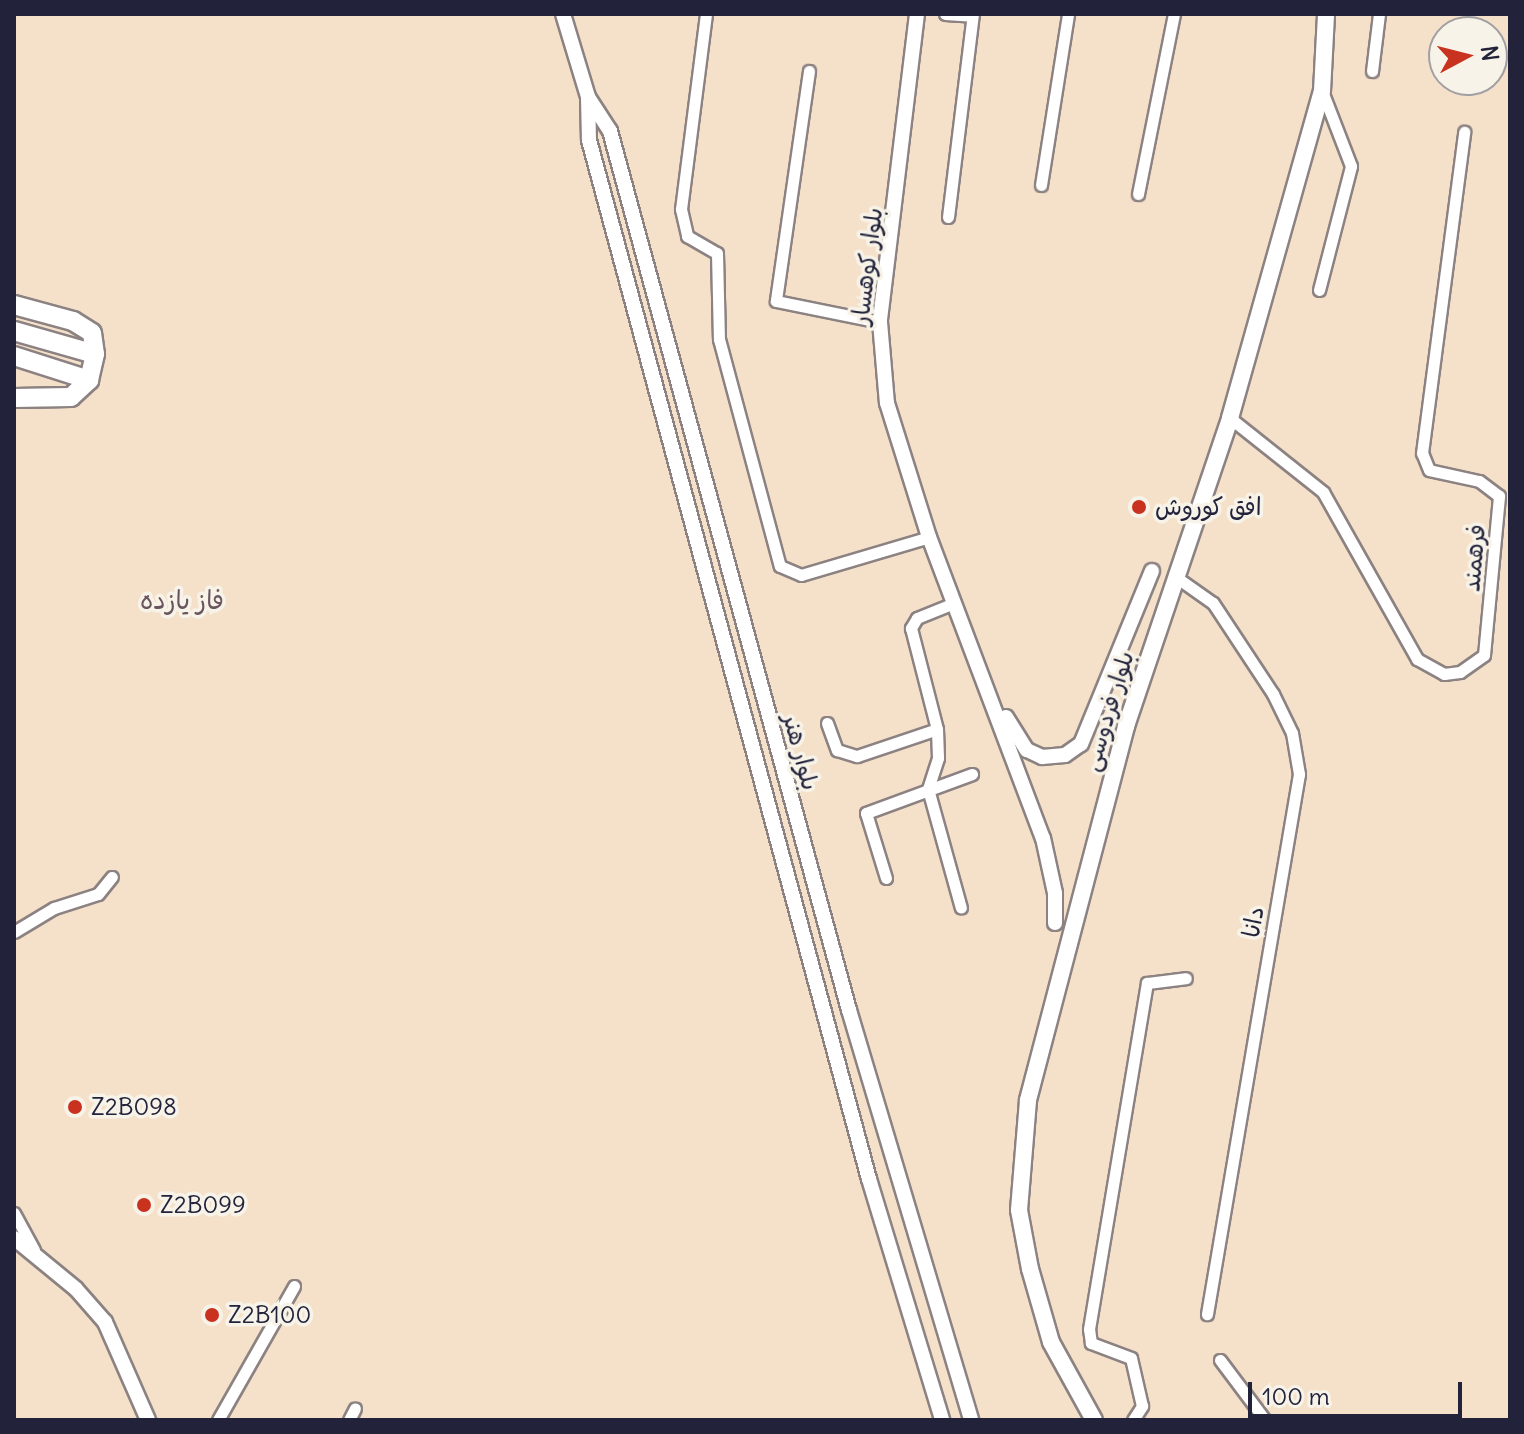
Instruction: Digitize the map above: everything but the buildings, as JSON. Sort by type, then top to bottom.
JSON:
[{"type":"main road","name":"بلوار فردوسی","points":[[1094,1420],[1051,1342],[1019,1210],[1019,1160],[1028,1100],[1126,726],[1230,418],[1322,91],[1326,14]]},
{"type":"main road","points":[[14,305],[73,321],[92,333],[95,354],[89,380],[71,397],[14,398]]},
{"type":"main road","points":[[14,331],[95,354]]},
{"type":"main road","points":[[14,356],[89,380]]},
{"type":"main road","points":[[14,389],[48,398]]},
{"type":"street","name":"بلوار هنر","points":[[563,14],[588,97],[589,140],[597,171],[869,1179],[942,1420]]},
{"type":"street","points":[[706,14],[681,209],[687,236],[717,253],[719,339],[780,566],[801,575],[929,537]]},
{"type":"street","name":"بلوار کوهسار","points":[[917,14],[880,322],[887,403],[929,537],[973,652]]},
{"type":"street","points":[[945,14],[972,15],[948,217]]},
{"type":"street","points":[[1041,185],[1068,14]]},
{"type":"street","points":[[1138,194],[1174,14]]},
{"type":"street","points":[[1372,71],[1379,14]]},
{"type":"street","points":[[809,71],[776,301],[880,322]]},
{"type":"street","points":[[1319,290],[1351,166],[1322,91]]},
{"type":"street","name":"بلوار هنر","points":[[588,97],[610,131],[857,1039],[971,1420]]},
{"type":"street","name":"فرهمند","points":[[1230,418],[1323,492],[1417,659],[1444,674],[1460,672],[1484,655],[1499,496],[1479,481],[1429,470],[1422,453],[1464,132]]},
{"type":"street","points":[[973,652],[1027,750],[1042,757],[1065,755],[1081,744],[1152,571]]},
{"type":"street","name":"دانا","points":[[1176,577],[1213,603],[1273,694],[1292,733],[1299,774],[1207,1314]]},
{"type":"street","points":[[954,603],[917,618],[911,628],[937,729],[938,758],[928,789],[961,908]]},
{"type":"street","points":[[973,652],[1043,838],[1055,893],[1055,923]]},
{"type":"street","points":[[827,723],[837,750],[857,756],[937,729]]},
{"type":"street","points":[[886,878],[866,813],[972,774]]},
{"type":"street","points":[[14,932],[54,908],[98,894],[112,877]]},
{"type":"street","points":[[1133,1420],[1142,1406],[1131,1358],[1091,1343],[1089,1329],[1147,983],[1155,978],[1186,978]]},
{"type":"street","points":[[14,1213],[34,1250]]},
{"type":"street","points":[[14,1238],[34,1250],[105,1322],[148,1420]]},
{"type":"street","points":[[218,1420],[294,1286]]},
{"type":"street","points":[[1220,1360],[1265,1420]]},
{"type":"street","points":[[349,1420],[355,1408]]},
{"type":"place","name":"افق کوروش","points":[[1139,507]]},
{"type":"place","name":"Z2B098","points":[[75,1107]]},
{"type":"place","name":"Z2B099","points":[[144,1205]]},
{"type":"place","name":"Z2B100","points":[[212,1315]]},
{"type":"district","name":"فاز یازده","points":[[182,600]]}]
